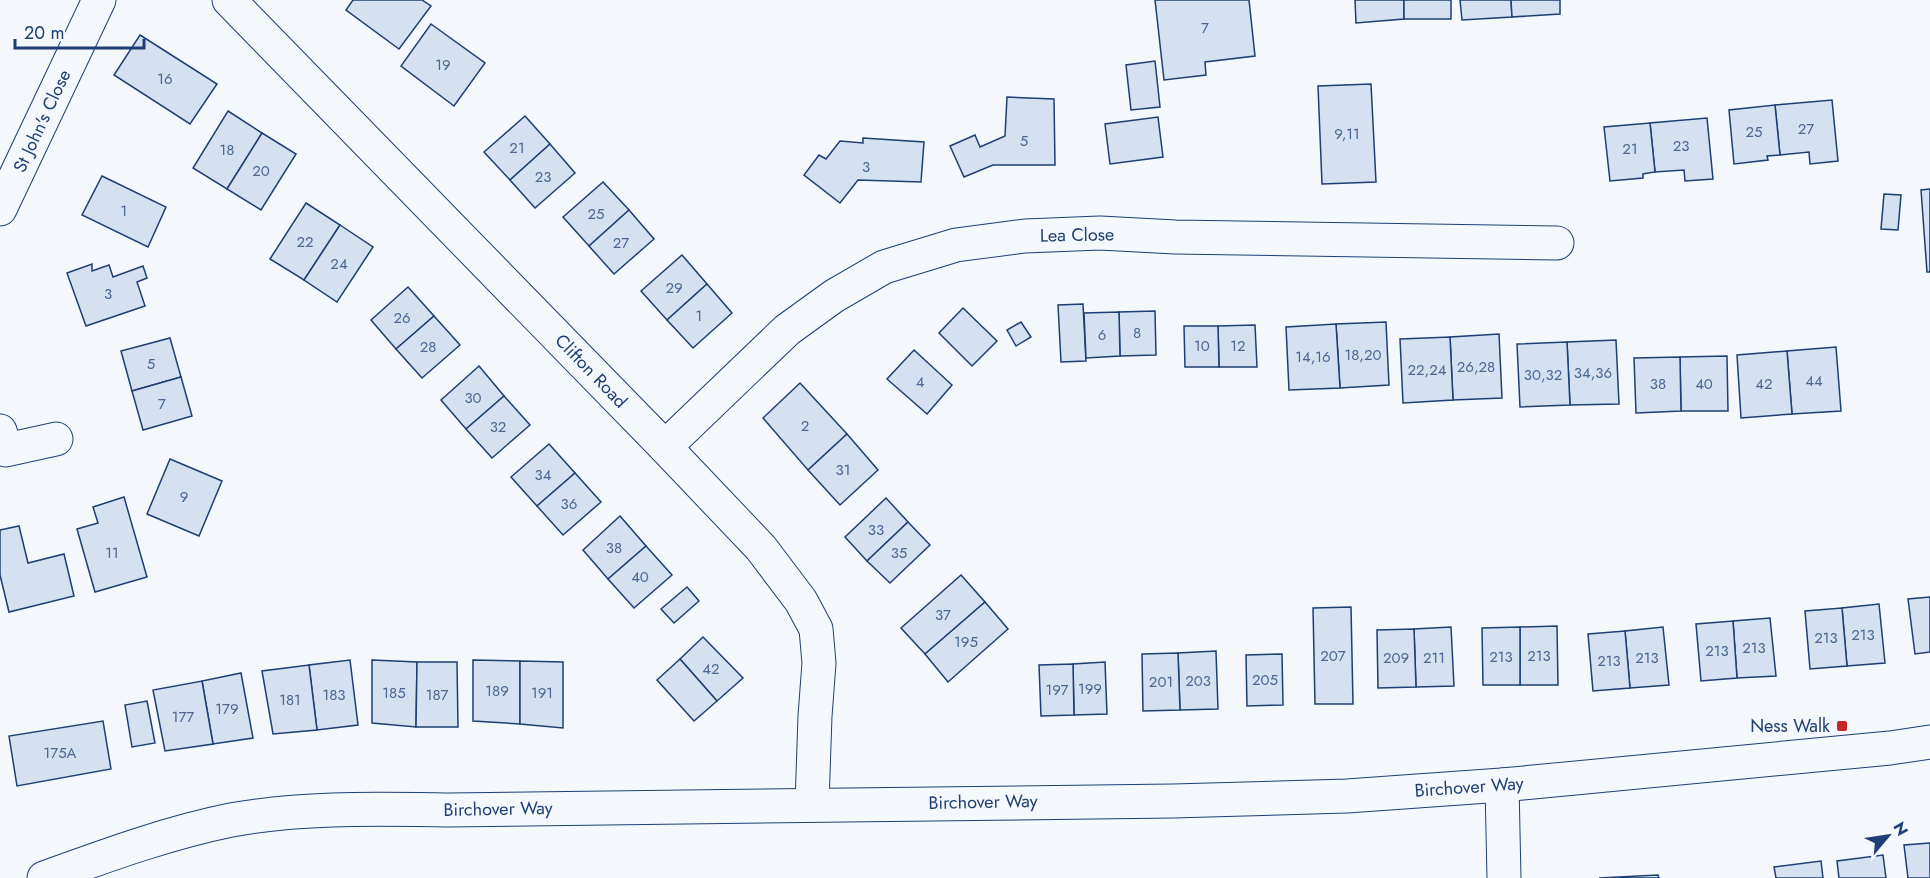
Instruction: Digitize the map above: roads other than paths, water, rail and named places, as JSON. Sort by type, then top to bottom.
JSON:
[{"type":"street","name":"St John's Close","points":[[0,209],[99,0]]},
{"type":"street","name":"Clifton Road","points":[[229,0],[665,447],[761,548],[801,601],[816,629],[819,663],[812,804]]},
{"type":"street","name":"Lea Close","points":[[665,447],[787,330],[834,296],[884,267],[956,245],[1025,236],[1100,233],[1186,237],[1557,243]]},
{"type":"street","points":[[0,431],[6,450],[56,439]]},
{"type":"street","name":"Birchover Way","points":[[44,878],[111,854],[231,820],[341,809],[448,810],[1173,801],[1347,796],[1502,784],[1890,748],[1930,742]]},
{"type":"street","points":[[1502,784],[1504,878]]},
{"type":"place","name":"Ness Walk","points":[[1842,726]]}]
